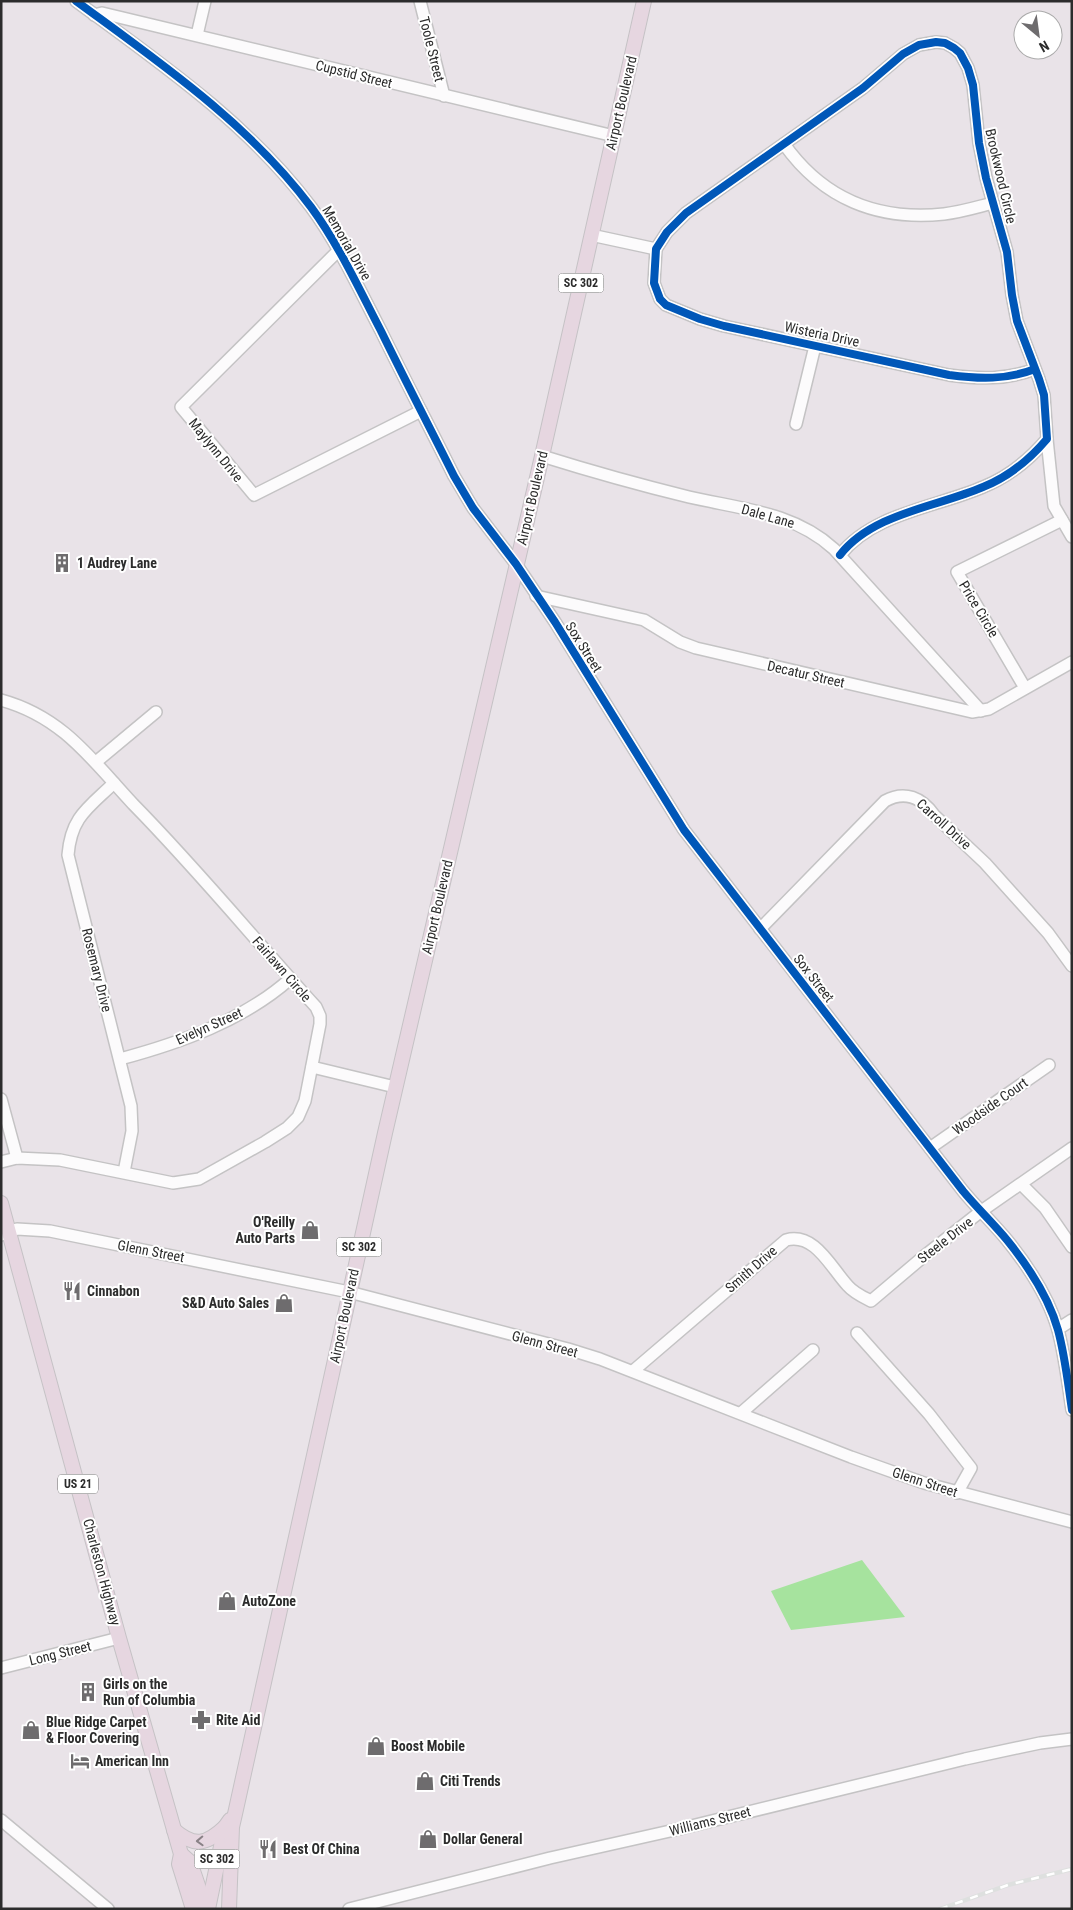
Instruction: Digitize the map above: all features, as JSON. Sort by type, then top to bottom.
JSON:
[{"type":"main road","name":"Airport Boulevard","points":[[230,1909],[232,1827],[395,1087],[542,456],[644,1]]},
{"type":"main road","name":"Charleston Highway","points":[[1,1203],[5,1233],[174,1830],[180,1854],[179,1864],[193,1909]]},
{"type":"main road","name":"Airport Boulevard","points":[[207,1909],[224,1827],[235,1814]]},
{"type":"main road","points":[[174,1830],[185,1839],[205,1842],[215,1837],[224,1827]]},
{"type":"main road","name":"Charleston Highway","points":[[180,1854],[190,1862],[207,1909]]},
{"type":"street","name":"Memorial Drive","points":[[76,1],[181,80],[248,136],[272,160],[311,207],[338,250],[454,476],[473,508],[516,564]]},
{"type":"street","points":[[197,35],[205,1]]},
{"type":"street","name":"Toole Street","points":[[420,1],[444,96]]},
{"type":"street","name":"Cupstid Street","points":[[94,15],[102,13],[197,35],[614,136]]},
{"type":"street","name":"Brookwood Circle","points":[[656,249],[667,232],[686,214],[863,88],[903,54],[919,45],[936,42],[945,43],[960,53],[968,68],[974,93],[979,143],[1007,252],[1015,312],[1044,395],[1054,506],[1062,520]]},
{"type":"street","points":[[784,144],[808,174],[828,190],[843,198],[876,209],[892,213],[927,215],[961,211],[993,202]]},
{"type":"street","points":[[592,235],[656,249]]},
{"type":"street","name":"Wisteria Drive","points":[[656,249],[654,283],[656,292],[666,305],[700,319],[815,346],[967,377],[1002,378],[1020,376],[1035,369]]},
{"type":"street","name":"Maylynn Drive","points":[[338,250],[181,407],[254,495],[421,411]]},
{"type":"street","points":[[796,424],[815,346]]},
{"type":"street","points":[[840,556],[858,538],[887,521],[970,493],[1001,478],[1029,458],[1047,439]]},
{"type":"street","name":"Dale Lane","points":[[542,456],[648,487],[783,518],[814,533],[840,556],[981,711]]},
{"type":"street","points":[[1062,520],[1072,537]]},
{"type":"street","name":"Price Circle","points":[[1025,688],[957,572],[1062,520]]},
{"type":"street","name":"Sox Street","points":[[516,564],[684,830],[980,1212],[1007,1240],[1031,1274],[1048,1305],[1058,1329],[1072,1410]]},
{"type":"street","name":"Decatur Street","points":[[536,596],[644,620],[680,642],[696,648],[963,711],[989,709],[1072,662]]},
{"type":"street","name":"Fairlawn Circle","points":[[1,700],[23,707],[53,724],[79,745],[166,838],[316,1007],[320,1016],[305,1101],[298,1117],[287,1128],[199,1179],[182,1183],[165,1182],[60,1160],[17,1158],[1,1162]]},
{"type":"street","points":[[96,762],[156,712]]},
{"type":"street","name":"Rosemary Drive","points":[[114,783],[76,822],[70,838],[68,855],[131,1106],[131,1140],[124,1172]]},
{"type":"street","name":"Carroll Drive","points":[[760,929],[886,801],[893,796],[906,795],[914,797],[928,807],[934,815],[985,863],[1048,933],[1072,966]]},
{"type":"street","name":"Evelyn Street","points":[[120,1059],[178,1041],[226,1020],[262,999],[290,979]]},
{"type":"street","name":"Woodside Court","points":[[930,1148],[1049,1065]]},
{"type":"street","points":[[312,1067],[395,1087]]},
{"type":"street","points":[[1,1099],[17,1158]]},
{"type":"street","name":"Steele Drive","points":[[871,1302],[923,1257],[980,1212],[1072,1148]]},
{"type":"street","points":[[1021,1184],[1045,1208],[1072,1247]]},
{"type":"street","name":"Glenn Street","points":[[5,1233],[26,1229],[50,1231],[349,1292],[568,1349],[632,1371],[851,1457],[924,1483],[1072,1522]]},
{"type":"street","name":"Smith Drive","points":[[632,1371],[779,1245],[790,1239],[809,1241],[852,1291],[871,1302]]},
{"type":"street","points":[[1058,1329],[1072,1320]]},
{"type":"street","points":[[857,1333],[929,1414],[971,1468],[957,1493]]},
{"type":"street","points":[[741,1413],[813,1350]]},
{"type":"street","name":"Long Street","points":[[1,1668],[119,1638]]},
{"type":"street","name":"Williams Street","points":[[349,1909],[550,1858],[680,1829],[965,1759],[1040,1743],[1072,1739]]},
{"type":"street","points":[[1,1820],[108,1909]]},
{"type":"shaded area","points":[[862,1560],[905,1617],[791,1630],[771,1591]]},
{"type":"railway","points":[[940,1909],[1008,1885],[1072,1869]]},
{"type":"cycle path","points":[[76,1],[139,47],[231,121],[286,177],[311,207],[331,236],[348,267],[454,476],[473,508],[516,564],[555,622],[684,830],[963,1191],[1007,1240],[1030,1271],[1049,1306],[1058,1330],[1072,1410]]},
{"type":"cycle path","points":[[840,555],[870,529],[888,520],[965,494],[1010,473],[1033,454],[1047,439],[1044,395],[1039,379],[1017,321],[1007,252],[986,178],[979,143],[973,85],[968,68],[960,53],[945,43],[936,42],[919,45],[903,54],[863,88],[686,213],[667,232],[656,249],[654,283],[660,299],[666,305],[700,319],[724,326],[949,375],[993,378],[1024,373],[1035,369]]},
{"type":"place","name":"1 Audrey Lane","points":[[62,563]]},
{"type":"place","name":"O'Reilly Auto Parts","points":[[310,1230]]},
{"type":"place","name":"Cinnabon","points":[[72,1291]]},
{"type":"place","name":"S&D Auto Sales","points":[[284,1303]]},
{"type":"place","name":"AutoZone","points":[[227,1601]]},
{"type":"place","name":"Girls on the Run of Columbia","points":[[88,1692]]},
{"type":"place","name":"Rite Aid","points":[[201,1720]]},
{"type":"place","name":"Blue Ridge Carpet & Floor Covering","points":[[31,1730]]},
{"type":"place","name":"Boost Mobile","points":[[376,1746]]},
{"type":"place","name":"American Inn","points":[[80,1761]]},
{"type":"place","name":"Citi Trends","points":[[425,1781]]},
{"type":"place","name":"Dollar General","points":[[428,1839]]},
{"type":"place","name":"Best Of China","points":[[268,1849]]}]
